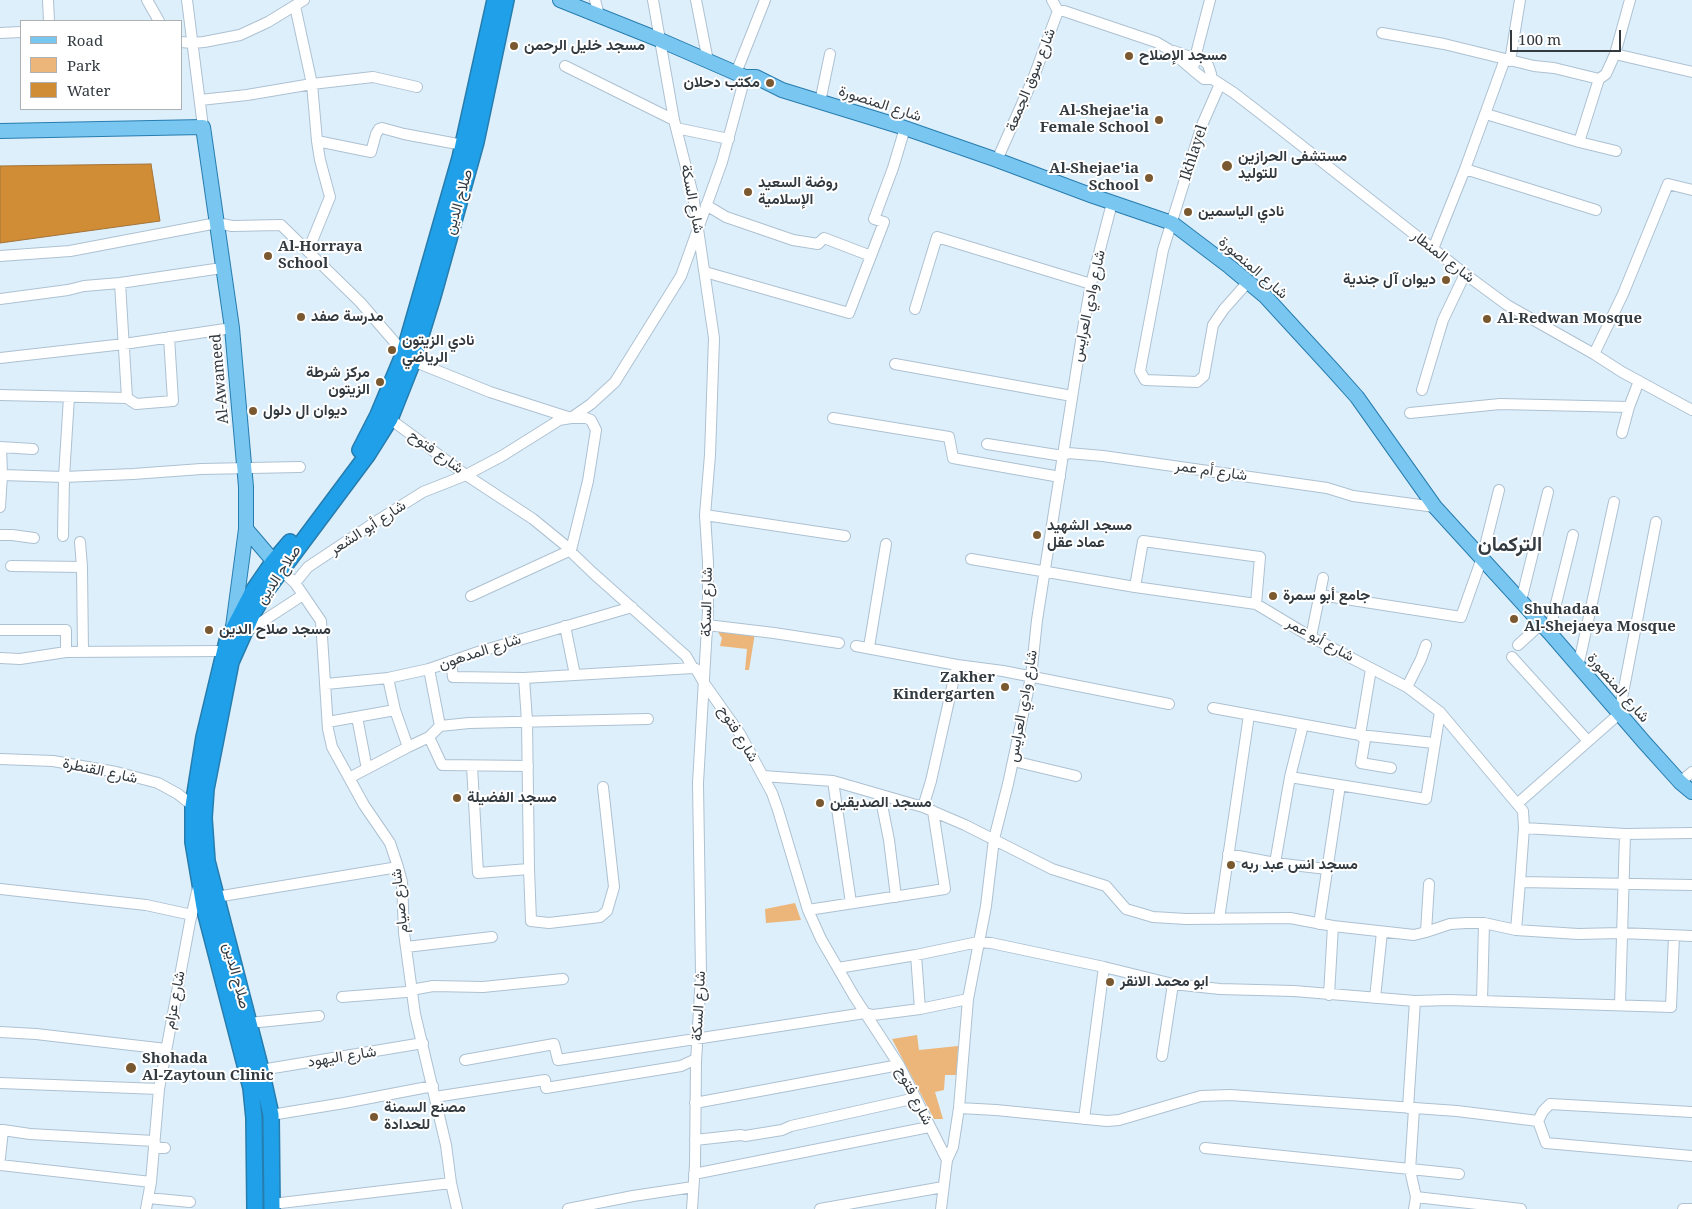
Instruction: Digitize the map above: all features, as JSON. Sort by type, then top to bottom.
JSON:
[{"type":"highway","name":"صلاح الدين","points":[[277,566],[368,454],[390,418],[409,357],[463,145],[495,0]]},
{"type":"highway","name":"صلاح الدين","points":[[255,1209],[254,1118],[251,1088],[204,907],[193,842],[194,806],[204,737],[224,651],[268,588],[277,566],[360,450],[409,357],[433,296],[476,142],[506,0]]},
{"type":"highway","name":"صلاح الدين","points":[[238,632],[206,789],[204,818],[208,861],[216,897],[271,1115],[272,1206]]},
{"type":"main road","points":[[560,0],[596,7]]},
{"type":"main road","points":[[579,0],[596,7]]},
{"type":"main road","name":"شارع المنصورة","points":[[596,7],[782,90],[905,128],[1172,223],[1265,296],[1357,397],[1435,507],[1545,628],[1680,782],[1692,792]]},
{"type":"main road","points":[[0,131],[203,127]]},
{"type":"main road","name":"Al-Awameed","points":[[203,127],[232,328],[243,468],[246,529],[238,632]]},
{"type":"main road","points":[[246,529],[277,566]]},
{"type":"street","points":[[48,0],[49,20]]},
{"type":"street","points":[[147,0],[159,20]]},
{"type":"street","points":[[187,0],[186,43],[200,100],[203,127]]},
{"type":"street","name":"شارع السكة","points":[[653,0],[675,124],[693,195],[714,338],[710,455],[705,515],[708,562],[707,625],[698,783],[701,974],[696,1059],[692,1209]]},
{"type":"street","points":[[696,0],[708,57]]},
{"type":"street","name":"شارع أبو الشعر","points":[[295,584],[308,567],[380,519],[423,492],[466,475],[502,456],[553,424],[571,418],[582,411],[615,382],[681,276],[729,139],[744,74],[765,0]]},
{"type":"street","name":"شارع سوق الجمعة","points":[[997,160],[1033,79],[1058,11],[1052,0]]},
{"type":"street","points":[[1198,60],[1197,50],[1210,0]]},
{"type":"street","points":[[1433,249],[1508,60],[1520,0]]},
{"type":"street","points":[[1579,142],[1599,79],[1606,74],[1616,54],[1630,0]]},
{"type":"street","points":[[186,43],[240,35],[268,22],[300,3],[312,84],[317,142],[330,197],[308,251]]},
{"type":"street","points":[[1058,11],[1064,10],[1156,42],[1168,49],[1204,79],[1215,81]]},
{"type":"street","points":[[0,33],[20,32]]},
{"type":"street","points":[[1382,33],[1444,44],[1534,66],[1561,69],[1599,79]]},
{"type":"street","points":[[1168,49],[1198,60],[1204,60],[1215,81]]},
{"type":"street","points":[[820,102],[830,54]]},
{"type":"street","points":[[1616,54],[1692,72]]},
{"type":"street","points":[[1194,71],[1193,65],[1198,60]]},
{"type":"street","points":[[565,66],[675,124],[729,139]]},
{"type":"street","points":[[200,100],[247,95],[312,84],[373,78],[417,87]]},
{"type":"street","name":"Ikhlayel","points":[[1215,81],[1163,250],[1140,371],[1145,380],[1197,382],[1204,376],[1213,325],[1224,309],[1248,282]]},
{"type":"street","name":"شارع المنطار","points":[[1215,81],[1289,135],[1507,305],[1594,354],[1639,382],[1692,410]]},
{"type":"street","points":[[1486,114],[1616,151]]},
{"type":"street","points":[[317,142],[372,152],[376,134],[379,128],[382,128],[463,145]]},
{"type":"street","points":[[705,272],[849,313],[884,222],[874,219],[905,128]]},
{"type":"street","points":[[1465,169],[1596,210]]},
{"type":"street","points":[[1594,354],[1623,294],[1668,184],[1692,190]]},
{"type":"street","name":"شارع وادي العرايس","points":[[943,1183],[947,1160],[953,1146],[959,1108],[968,999],[986,906],[994,839],[1031,677],[1037,620],[1091,284],[1112,203]]},
{"type":"street","points":[[706,205],[726,218],[793,240],[818,244],[824,238],[871,256]]},
{"type":"street","points":[[0,256],[70,251],[218,223],[232,226],[281,225],[360,302],[409,357],[490,392],[571,418],[589,419],[593,422],[596,430],[588,481],[571,550],[471,596]]},
{"type":"street","points":[[915,309],[937,237],[1091,284]]},
{"type":"street","points":[[0,299],[222,268]]},
{"type":"street","points":[[1422,390],[1444,320],[1465,274]]},
{"type":"street","points":[[120,283],[128,398]]},
{"type":"street","points":[[0,358],[124,344],[232,328]]},
{"type":"street","points":[[0,395],[128,398],[136,404],[173,402],[169,337]]},
{"type":"street","points":[[895,364],[1072,396]]},
{"type":"street","points":[[1622,434],[1628,407],[1639,382]]},
{"type":"street","points":[[62,536],[69,397]]},
{"type":"street","points":[[1410,413],[1500,404],[1628,407]]},
{"type":"street","name":"شارع فتوح","points":[[390,418],[466,475],[532,519],[571,550],[686,656],[693,668],[696,669],[740,734],[763,776],[778,810],[808,910],[821,939],[899,1065],[947,1160]]},
{"type":"street","points":[[833,418],[949,437],[953,458],[1060,477]]},
{"type":"street","name":"شارع أم عمر","points":[[986,444],[1063,456],[1068,452],[1103,456],[1327,488],[1353,496],[1435,507]]},
{"type":"street","points":[[0,507],[1,447],[33,449]]},
{"type":"street","points":[[2,475],[64,477],[300,467]]},
{"type":"street","points":[[1320,594],[1461,617],[1482,558],[1499,490]]},
{"type":"street","points":[[1520,601],[1548,492]]},
{"type":"street","points":[[1578,667],[1614,502]]},
{"type":"street","points":[[705,515],[845,536]]},
{"type":"street","points":[[1518,804],[1619,714],[1656,522]]},
{"type":"street","points":[[0,535],[12,534],[34,538]]},
{"type":"street","points":[[1518,645],[1545,628],[1573,535]]},
{"type":"street","points":[[1135,587],[1143,541],[1260,557],[1256,604]]},
{"type":"street","points":[[80,542],[83,652]]},
{"type":"street","points":[[869,647],[886,544]]},
{"type":"street","name":"شارع أبو عمر","points":[[971,559],[1135,587],[1256,604],[1371,669],[1407,687],[1440,712],[1523,811],[1524,828],[1516,930]]},
{"type":"street","points":[[12,566],[82,568]]},
{"type":"street","points":[[277,566],[295,584]]},
{"type":"street","points":[[1311,636],[1323,578]]},
{"type":"street","name":"شارع صيام","points":[[295,584],[321,621],[328,722],[332,747],[364,805],[390,843],[402,882],[411,990],[446,1145],[451,1183],[457,1209]]},
{"type":"street","points":[[238,632],[303,595]]},
{"type":"street","name":"شارع المدهون","points":[[326,684],[388,678],[429,669],[632,607]]},
{"type":"street","points":[[707,625],[839,643]]},
{"type":"street","points":[[565,626],[575,675]]},
{"type":"street","points":[[0,630],[66,630],[66,652]]},
{"type":"street","points":[[1407,687],[1426,645]]},
{"type":"street","points":[[856,646],[1169,704]]},
{"type":"street","points":[[0,658],[20,659],[66,652],[224,651]]},
{"type":"street","points":[[1512,657],[1588,741]]},
{"type":"street","points":[[451,661],[453,677],[524,678],[693,668]]},
{"type":"street","points":[[808,910],[946,889],[928,809],[931,781],[957,665]]},
{"type":"street","points":[[429,669],[440,726]]},
{"type":"street","points":[[1360,735],[1371,669]]},
{"type":"street","points":[[388,678],[395,710],[408,746]]},
{"type":"street","points":[[524,678],[527,721],[531,921],[549,923],[600,917],[607,911],[614,887],[603,788]]},
{"type":"street","points":[[1213,708],[1360,735],[1434,743]]},
{"type":"street","points":[[328,722],[395,710]]},
{"type":"street","points":[[1290,777],[1426,799],[1440,712]]},
{"type":"street","points":[[1219,919],[1249,715]]},
{"type":"street","points":[[357,717],[366,764]]},
{"type":"street","points":[[349,778],[408,746],[429,737],[440,726],[527,721],[648,719]]},
{"type":"street","points":[[1275,863],[1290,777],[1302,725]]},
{"type":"street","points":[[1360,735],[1365,740],[1361,763],[1391,768]]},
{"type":"street","points":[[429,737],[442,765],[528,766]]},
{"type":"street","name":"شارع القنطرة","points":[[0,759],[53,761],[116,772],[158,783],[194,806]]},
{"type":"street","points":[[1013,761],[1076,776]]},
{"type":"street","points":[[472,766],[478,873],[529,869]]},
{"type":"street","points":[[1680,782],[1692,772]]},
{"type":"street","points":[[763,776],[833,781],[928,809],[994,839],[1052,869],[1106,886],[1126,909],[1153,917],[1186,919],[1290,918],[1333,926],[1414,935],[1450,924],[1484,924],[1516,930],[1578,934],[1622,933],[1692,936]]},
{"type":"street","points":[[833,781],[851,903]]},
{"type":"street","points":[[1319,924],[1340,786]]},
{"type":"street","points":[[880,795],[896,897]]},
{"type":"street","points":[[1524,828],[1625,834],[1692,833]]},
{"type":"street","points":[[1620,1005],[1625,834]]},
{"type":"street","points":[[1228,854],[1275,863],[1327,869]]},
{"type":"street","points":[[216,897],[398,867]]},
{"type":"street","name":"شارع عزام","points":[[146,1209],[151,1182],[159,1089],[200,882]]},
{"type":"street","points":[[1520,882],[1692,885]]},
{"type":"street","points":[[1426,932],[1429,884]]},
{"type":"street","points":[[0,890],[146,905],[192,915]]},
{"type":"street","points":[[1482,1001],[1484,924]]},
{"type":"street","points":[[1329,995],[1333,926]]},
{"type":"street","points":[[1375,998],[1382,932]]},
{"type":"street","points":[[838,968],[978,942],[991,943],[1104,967],[1173,984],[1220,989],[1294,992],[1415,1001],[1448,1000],[1671,1007],[1674,936]]},
{"type":"street","points":[[406,947],[492,937]]},
{"type":"street","points":[[916,955],[920,1009]]},
{"type":"street","points":[[1084,1119],[1104,967]]},
{"type":"street","points":[[342,996],[406,992],[433,986],[484,987],[563,979]]},
{"type":"street","points":[[1162,1056],[1173,984]]},
{"type":"street","points":[[465,1060],[554,1044],[558,1060],[866,1013],[873,1014],[920,1009],[968,999]]},
{"type":"street","points":[[1414,1209],[1416,1198],[1410,1170],[1415,1001]]},
{"type":"street","points":[[249,1023],[319,1016]]},
{"type":"street","points":[[0,1032],[36,1034],[166,1049]]},
{"type":"street","name":"شارع اليهود","points":[[261,1070],[423,1043]]},
{"type":"street","points":[[435,1097],[544,1080],[546,1088],[681,1066],[696,1059]]},
{"type":"street","points":[[695,1103],[899,1065]]},
{"type":"street","points":[[0,1083],[159,1089]]},
{"type":"street","points":[[271,1115],[433,1086]]},
{"type":"street","points":[[959,1108],[1107,1121],[1119,1120],[1201,1096],[1215,1095],[1456,1111],[1538,1121]]},
{"type":"street","points":[[695,1140],[745,1136],[782,1130],[791,1126],[916,1098]]},
{"type":"street","points":[[1692,1112],[1550,1104],[1543,1111],[1538,1121],[1546,1143],[1692,1156]]},
{"type":"street","points":[[694,1174],[929,1127]]},
{"type":"street","points":[[0,1158],[2,1130],[30,1134],[154,1141],[157,1148],[165,1148]]},
{"type":"street","points":[[1206,1148],[1459,1174]]},
{"type":"street","points":[[0,1165],[151,1182]]},
{"type":"street","points":[[272,1206],[451,1183]]},
{"type":"street","points":[[820,1209],[877,1204],[943,1183],[941,1209]]},
{"type":"street","points":[[568,1209],[633,1196],[693,1187]]},
{"type":"street","points":[[148,1198],[190,1202]]},
{"type":"street","points":[[1416,1198],[1520,1209]]},
{"type":"street","points":[[1683,1209],[1692,1209]]},
{"type":"green space","points":[[719,629],[755,633],[749,670],[745,670],[747,649],[720,646],[722,638],[719,634]]},
{"type":"green space","points":[[795,903],[801,920],[766,923],[765,909]]},
{"type":"green space","points":[[917,1035],[919,1050],[958,1046],[957,1075],[945,1075],[944,1090],[935,1092],[943,1119],[934,1119],[892,1039]]},
{"type":"water","points":[[151,164],[160,221],[0,243],[0,166]]},
{"type":"place","name":"مسجد خليل الرحمن","points":[[514,46]]},
{"type":"place","name":"مسجد الإصلاح","points":[[1129,56]]},
{"type":"place","name":"مكتب دحلان","points":[[770,83]]},
{"type":"place","name":"Al-Shejae'ia Female School","points":[[1159,120]]},
{"type":"place","name":"مستشفى الحرازين للتوليد","points":[[1227,166]]},
{"type":"place","name":"Al-Shejae'ia School","points":[[1149,178]]},
{"type":"place","name":"روضة السعيد الإسلامية","points":[[748,192]]},
{"type":"place","name":"نادي الياسمين","points":[[1188,212]]},
{"type":"place","name":"Al-Horraya School","points":[[268,256]]},
{"type":"place","name":"ديوان آل جندية","points":[[1446,280]]},
{"type":"place","name":"مدرسة صفد","points":[[301,317]]},
{"type":"place","name":"Al-Redwan Mosque","points":[[1487,319]]},
{"type":"place","name":"نادي الزيتون الرياضي","points":[[392,350]]},
{"type":"place","name":"مركز شرطة الزيتون","points":[[380,382]]},
{"type":"place","name":"ديوان ال دلول","points":[[253,411]]},
{"type":"place","name":"مسجد الشهيد عماد عقل","points":[[1037,535]]},
{"type":"place","name":"جامع أبو سمرة","points":[[1273,596]]},
{"type":"place","name":"Shuhadaa Al-Shejaeya Mosque","points":[[1514,619]]},
{"type":"place","name":"مسجد صلاح الدين","points":[[209,630]]},
{"type":"place","name":"Zakher Kindergarten","points":[[1005,687]]},
{"type":"place","name":"مسجد الفضيلة","points":[[457,798]]},
{"type":"place","name":"مسجد الصديقين","points":[[820,803]]},
{"type":"place","name":"مسجد انس عبد ربه","points":[[1231,865]]},
{"type":"place","name":"ابو محمد الانقر","points":[[1110,982]]},
{"type":"place","name":"Shohada Al-Zaytoun Clinic","points":[[131,1068]]},
{"type":"place","name":"مصنع السمنة للحدادة","points":[[374,1117]]},
{"type":"district","name":"التركمان","points":[[1510,545]]}]
